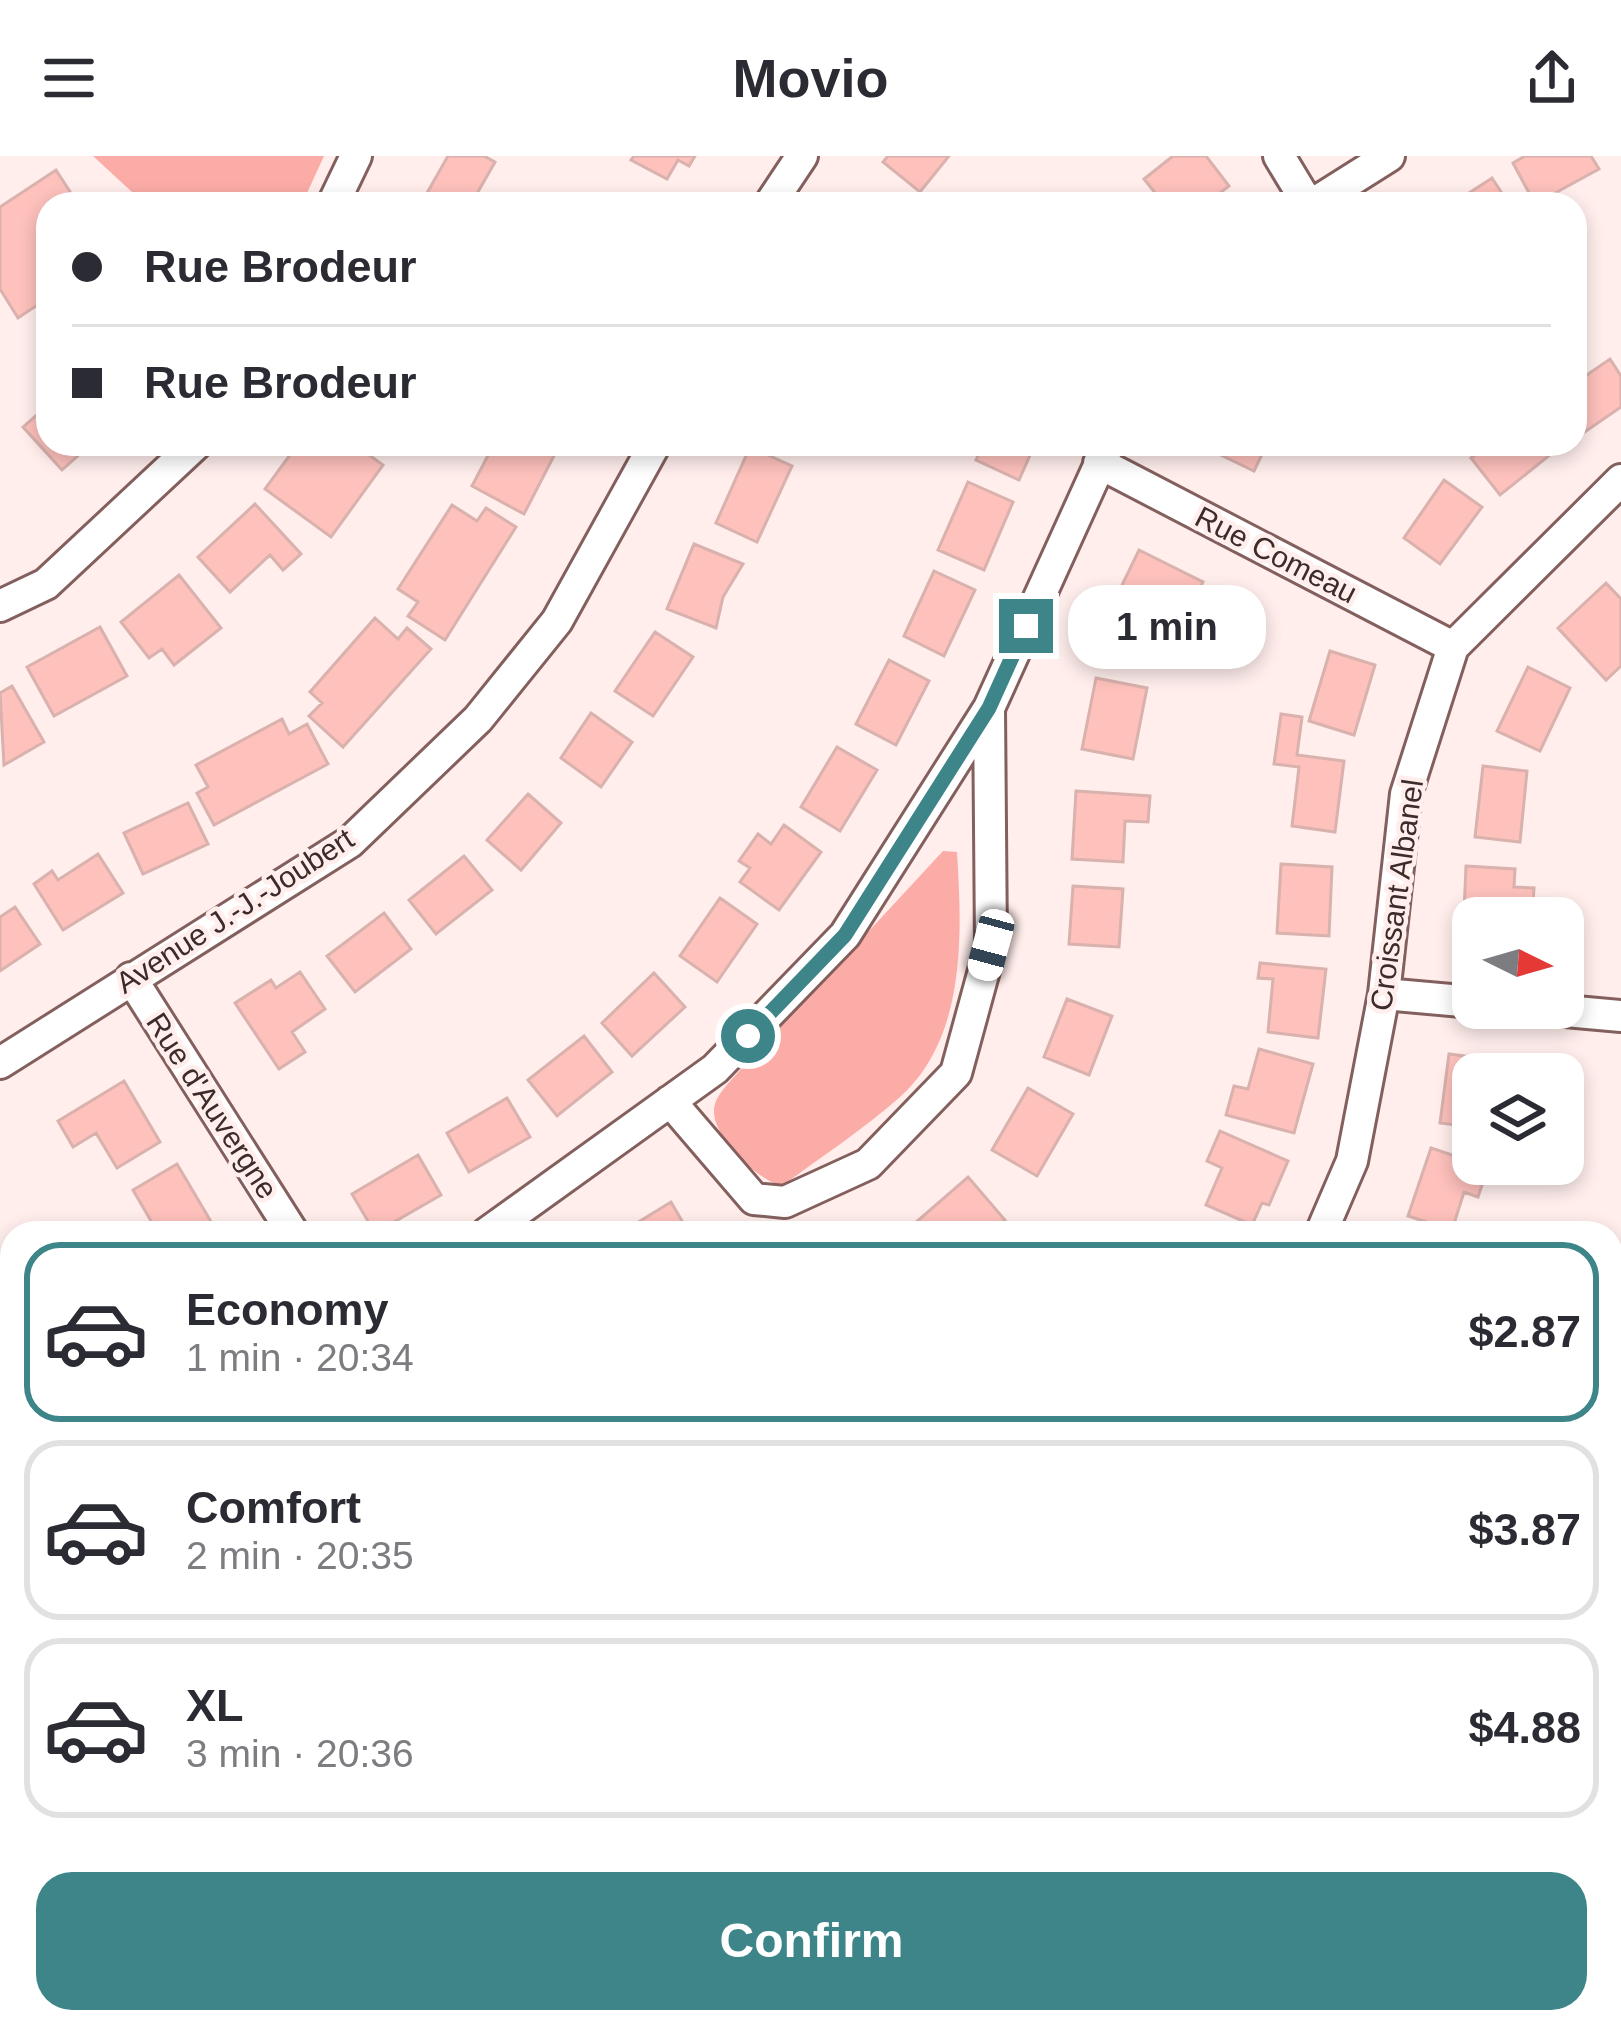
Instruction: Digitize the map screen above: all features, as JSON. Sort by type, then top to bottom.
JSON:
[{"type":"street","points":[[339,192],[356,156]]},
{"type":"street","points":[[778,192],[802,156]]},
{"type":"street","points":[[1279,156],[1303,192]]},
{"type":"street","points":[[1330,192],[1389,156]]},
{"type":"street","points":[[0,606],[46,584],[183,456]]},
{"type":"street","name":"Avenue J.-J.-Joubert","points":[[0,1063],[350,842],[478,718],[557,621],[648,456]]},
{"type":"street","points":[[504,1221],[715,1069],[845,935],[989,708],[1103,456]]},
{"type":"street","name":"Rue Comeau","points":[[1109,456],[1453,646]]},
{"type":"street","name":"Croissant Albanel","points":[[1327,1221],[1352,1161],[1384,994],[1406,794],[1453,646],[1621,480]]},
{"type":"street","points":[[670,1101],[754,1199],[785,1202],[868,1164],[956,1073],[991,945],[989,708]]},
{"type":"street","name":"Rue d'Auvergne","points":[[131,978],[285,1221]]},
{"type":"street","points":[[1384,994],[1452,1000]]},
{"type":"street","points":[[1584,1013],[1621,1016]]},
{"type":"shaded area","points":[[93,156],[324,156],[308,192],[132,192]]},
{"type":"shaded area","points":[[943,851],[957,852],[960,916],[956,982],[938,1045],[922,1073],[886,1109],[782,1186],[772,1182],[747,1165],[726,1141],[714,1116],[718,1098]]},
{"type":"building","points":[[448,156],[484,156],[495,162],[478,192],[428,192]]},
{"type":"building","points":[[634,156],[695,156],[689,166],[678,160],[667,179],[631,160]]},
{"type":"building","points":[[888,156],[949,156],[920,192],[883,162]]},
{"type":"building","points":[[1173,156],[1206,156],[1229,186],[1221,192],[1154,192],[1144,179]]},
{"type":"building","points":[[1525,156],[1591,156],[1599,169],[1557,192],[1529,192],[1513,163]]},
{"type":"building","points":[[56,170],[70,192],[36,192],[36,306],[18,318],[0,289],[0,207]]},
{"type":"building","points":[[1492,178],[1501,192],[1470,192]]},
{"type":"building","points":[[1610,359],[1621,376],[1621,407],[1587,430],[1587,375]]},
{"type":"building","points":[[36,416],[36,441],[23,427]]},
{"type":"building","points":[[49,456],[78,456],[62,470]]},
{"type":"building","points":[[289,456],[371,456],[383,465],[331,537],[265,489]]},
{"type":"building","points":[[488,456],[554,456],[524,514],[472,486]]},
{"type":"building","points":[[746,456],[770,456],[792,466],[757,542],[716,523]]},
{"type":"building","points":[[978,456],[1030,456],[1019,480],[976,460]]},
{"type":"building","points":[[1223,456],[1261,456],[1254,471]]},
{"type":"building","points":[[1473,456],[1549,456],[1500,495]]},
{"type":"building","points":[[1444,480],[1482,507],[1440,564],[1404,538]]},
{"type":"building","points":[[968,482],[1013,502],[984,570],[938,550]]},
{"type":"building","points":[[255,504],[301,554],[283,570],[270,555],[230,592],[198,557]]},
{"type":"building","points":[[452,505],[477,521],[486,508],[516,527],[445,640],[408,616],[418,602],[398,589]]},
{"type":"building","points":[[694,544],[743,564],[723,597],[716,628],[667,609]]},
{"type":"building","points":[[1139,550],[1203,582],[1184,620],[1198,627],[1186,652],[1108,614]]},
{"type":"building","points":[[934,571],[975,590],[944,656],[904,636]]},
{"type":"building","points":[[179,575],[221,628],[174,665],[162,649],[149,658],[121,622]]},
{"type":"building","points":[[1606,583],[1621,599],[1621,666],[1606,680],[1558,628]]},
{"type":"building","points":[[375,618],[398,639],[407,628],[431,649],[343,747],[309,716],[322,703],[310,692]]},
{"type":"building","points":[[100,627],[127,676],[54,716],[27,667]]},
{"type":"building","points":[[655,632],[693,657],[653,716],[615,691]]},
{"type":"building","points":[[1330,651],[1375,665],[1354,735],[1309,721]]},
{"type":"building","points":[[889,660],[929,681],[896,745],[856,724]]},
{"type":"building","points":[[1528,667],[1570,688],[1540,751],[1497,731]]},
{"type":"building","points":[[1096,678],[1147,688],[1133,759],[1082,749]]},
{"type":"building","points":[[12,686],[44,742],[4,765],[0,693]]},
{"type":"building","points":[[591,713],[632,742],[601,787],[561,758]]},
{"type":"building","points":[[1281,714],[1302,717],[1297,755],[1344,761],[1335,832],[1292,826],[1299,767],[1274,764]]},
{"type":"building","points":[[282,719],[289,734],[307,724],[328,764],[214,825],[197,793],[208,787],[196,765]]},
{"type":"building","points":[[837,747],[877,770],[840,831],[801,807]]},
{"type":"building","points":[[1483,766],[1527,771],[1520,842],[1475,837]]},
{"type":"building","points":[[1076,791],[1150,796],[1148,822],[1125,821],[1123,862],[1072,859]]},
{"type":"building","points":[[528,794],[561,823],[521,870],[487,840]]},
{"type":"building","points":[[188,803],[208,844],[143,874],[124,833]]},
{"type":"building","points":[[784,825],[821,852],[779,910],[740,882],[750,868],[739,861],[758,834],[771,844]]},
{"type":"building","points":[[98,854],[123,893],[63,930],[34,884],[52,871],[58,880]]},
{"type":"building","points":[[464,856],[492,890],[436,934],[409,900]]},
{"type":"building","points":[[1281,864],[1332,867],[1329,936],[1277,933]]},
{"type":"building","points":[[1466,866],[1515,869],[1514,887],[1534,888],[1533,897],[1465,897]]},
{"type":"building","points":[[1073,886],[1123,889],[1119,947],[1069,944]]},
{"type":"building","points":[[720,898],[757,924],[717,982],[680,956]]},
{"type":"building","points":[[15,907],[40,944],[0,971],[0,917]]},
{"type":"building","points":[[384,913],[411,949],[355,992],[327,956]]},
{"type":"building","points":[[1260,963],[1326,969],[1318,1038],[1268,1032],[1273,979],[1258,978]]},
{"type":"building","points":[[300,972],[325,1009],[292,1032],[305,1052],[279,1069],[235,1003],[271,980],[276,988]]},
{"type":"building","points":[[654,973],[685,1007],[632,1056],[602,1023]]},
{"type":"building","points":[[1067,999],[1112,1016],[1089,1075],[1044,1057]]},
{"type":"building","points":[[584,1036],[612,1072],[557,1116],[528,1080]]},
{"type":"building","points":[[1259,1049],[1313,1064],[1294,1133],[1226,1115],[1234,1086],[1248,1089]]},
{"type":"building","points":[[1449,1054],[1452,1054],[1452,1124],[1440,1123]]},
{"type":"building","points":[[124,1081],[160,1142],[117,1168],[96,1133],[73,1147],[58,1121]]},
{"type":"building","points":[[1028,1088],[1073,1114],[1037,1176],[992,1150]]},
{"type":"building","points":[[507,1098],[530,1137],[469,1172],[447,1133]]},
{"type":"building","points":[[1220,1131],[1288,1161],[1269,1205],[1262,1203],[1254,1221],[1243,1221],[1206,1205],[1222,1168],[1207,1161]]},
{"type":"building","points":[[1431,1148],[1452,1155],[1452,1185],[1482,1185],[1478,1197],[1464,1192],[1455,1221],[1408,1216]]},
{"type":"building","points":[[418,1155],[441,1195],[396,1221],[368,1221],[352,1194]]},
{"type":"building","points":[[177,1164],[211,1221],[151,1221],[133,1190]]},
{"type":"building","points":[[968,1177],[1005,1220],[1004,1221],[917,1221]]},
{"type":"building","points":[[671,1202],[682,1221],[640,1221]]},
{"type":"route","points":[[748,1036],[845,935],[989,708],[1026,626]]}]
